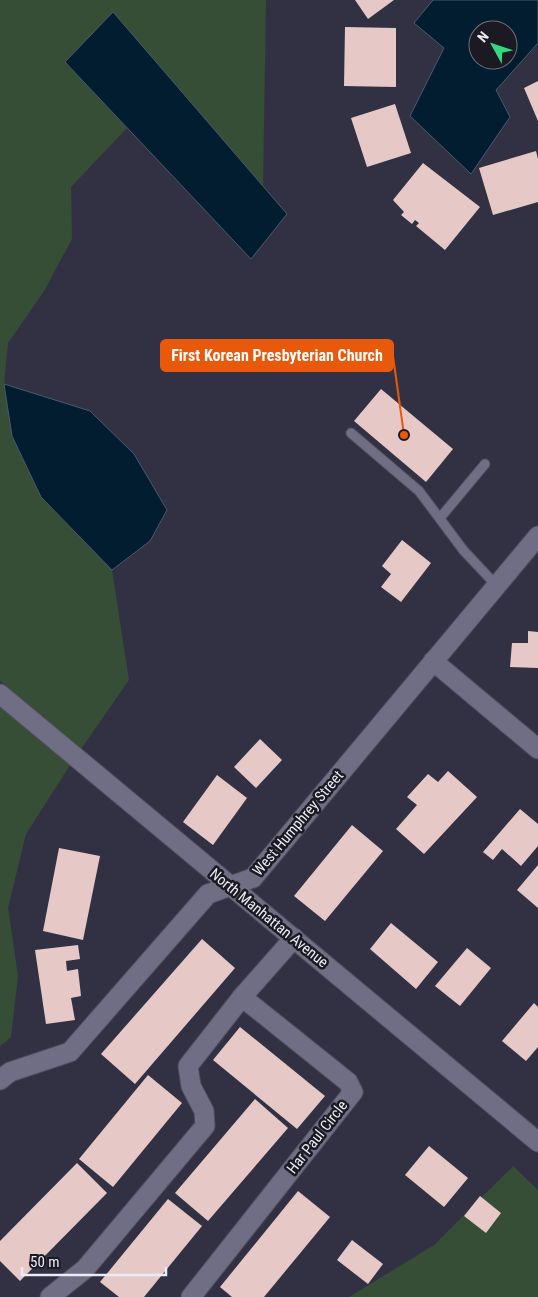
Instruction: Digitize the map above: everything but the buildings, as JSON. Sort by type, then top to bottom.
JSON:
[{"type":"street","name":"West Humphrey Street","points":[[0,1080],[10,1072],[70,1052],[208,894],[253,878],[538,536]]},
{"type":"street","points":[[433,661],[538,749]]},
{"type":"street","name":"North Manhattan Avenue","points":[[0,694],[538,1142]]},
{"type":"street","points":[[50,1297],[85,1269],[205,1126],[204,1111],[191,1086],[188,1066],[242,997],[294,938]]},
{"type":"street","name":"Har Paul Circle","points":[[191,1297],[353,1092],[348,1082],[242,997]]},
{"type":"lane","points":[[351,433],[419,491],[464,551],[496,585]]},
{"type":"lane","points":[[440,518],[485,464]]},
{"type":"green space","points":[[0,0],[266,0],[263,187],[113,13],[65,62],[127,128],[71,187],[72,239],[44,291],[8,343],[4,384],[41,497],[112,570],[129,680],[81,749],[0,681]]},
{"type":"green space","points":[[0,707],[70,765],[26,834],[8,908],[18,976],[11,1037],[0,1046]]},
{"type":"green space","points":[[513,1166],[538,1190],[538,1297],[349,1297],[434,1245]]},
{"type":"water","points":[[433,0],[538,0],[538,43],[518,65],[518,20],[468,20],[468,70],[514,70],[496,90],[510,117],[471,174],[410,116],[444,48],[414,23]]},
{"type":"water","points":[[113,12],[287,214],[251,259],[65,62]]},
{"type":"water","points":[[4,384],[90,411],[134,454],[167,510],[150,541],[112,570],[41,497],[12,436]]},
{"type":"place","name":"First Korean Presbyterian Church","points":[[404,435]]}]
